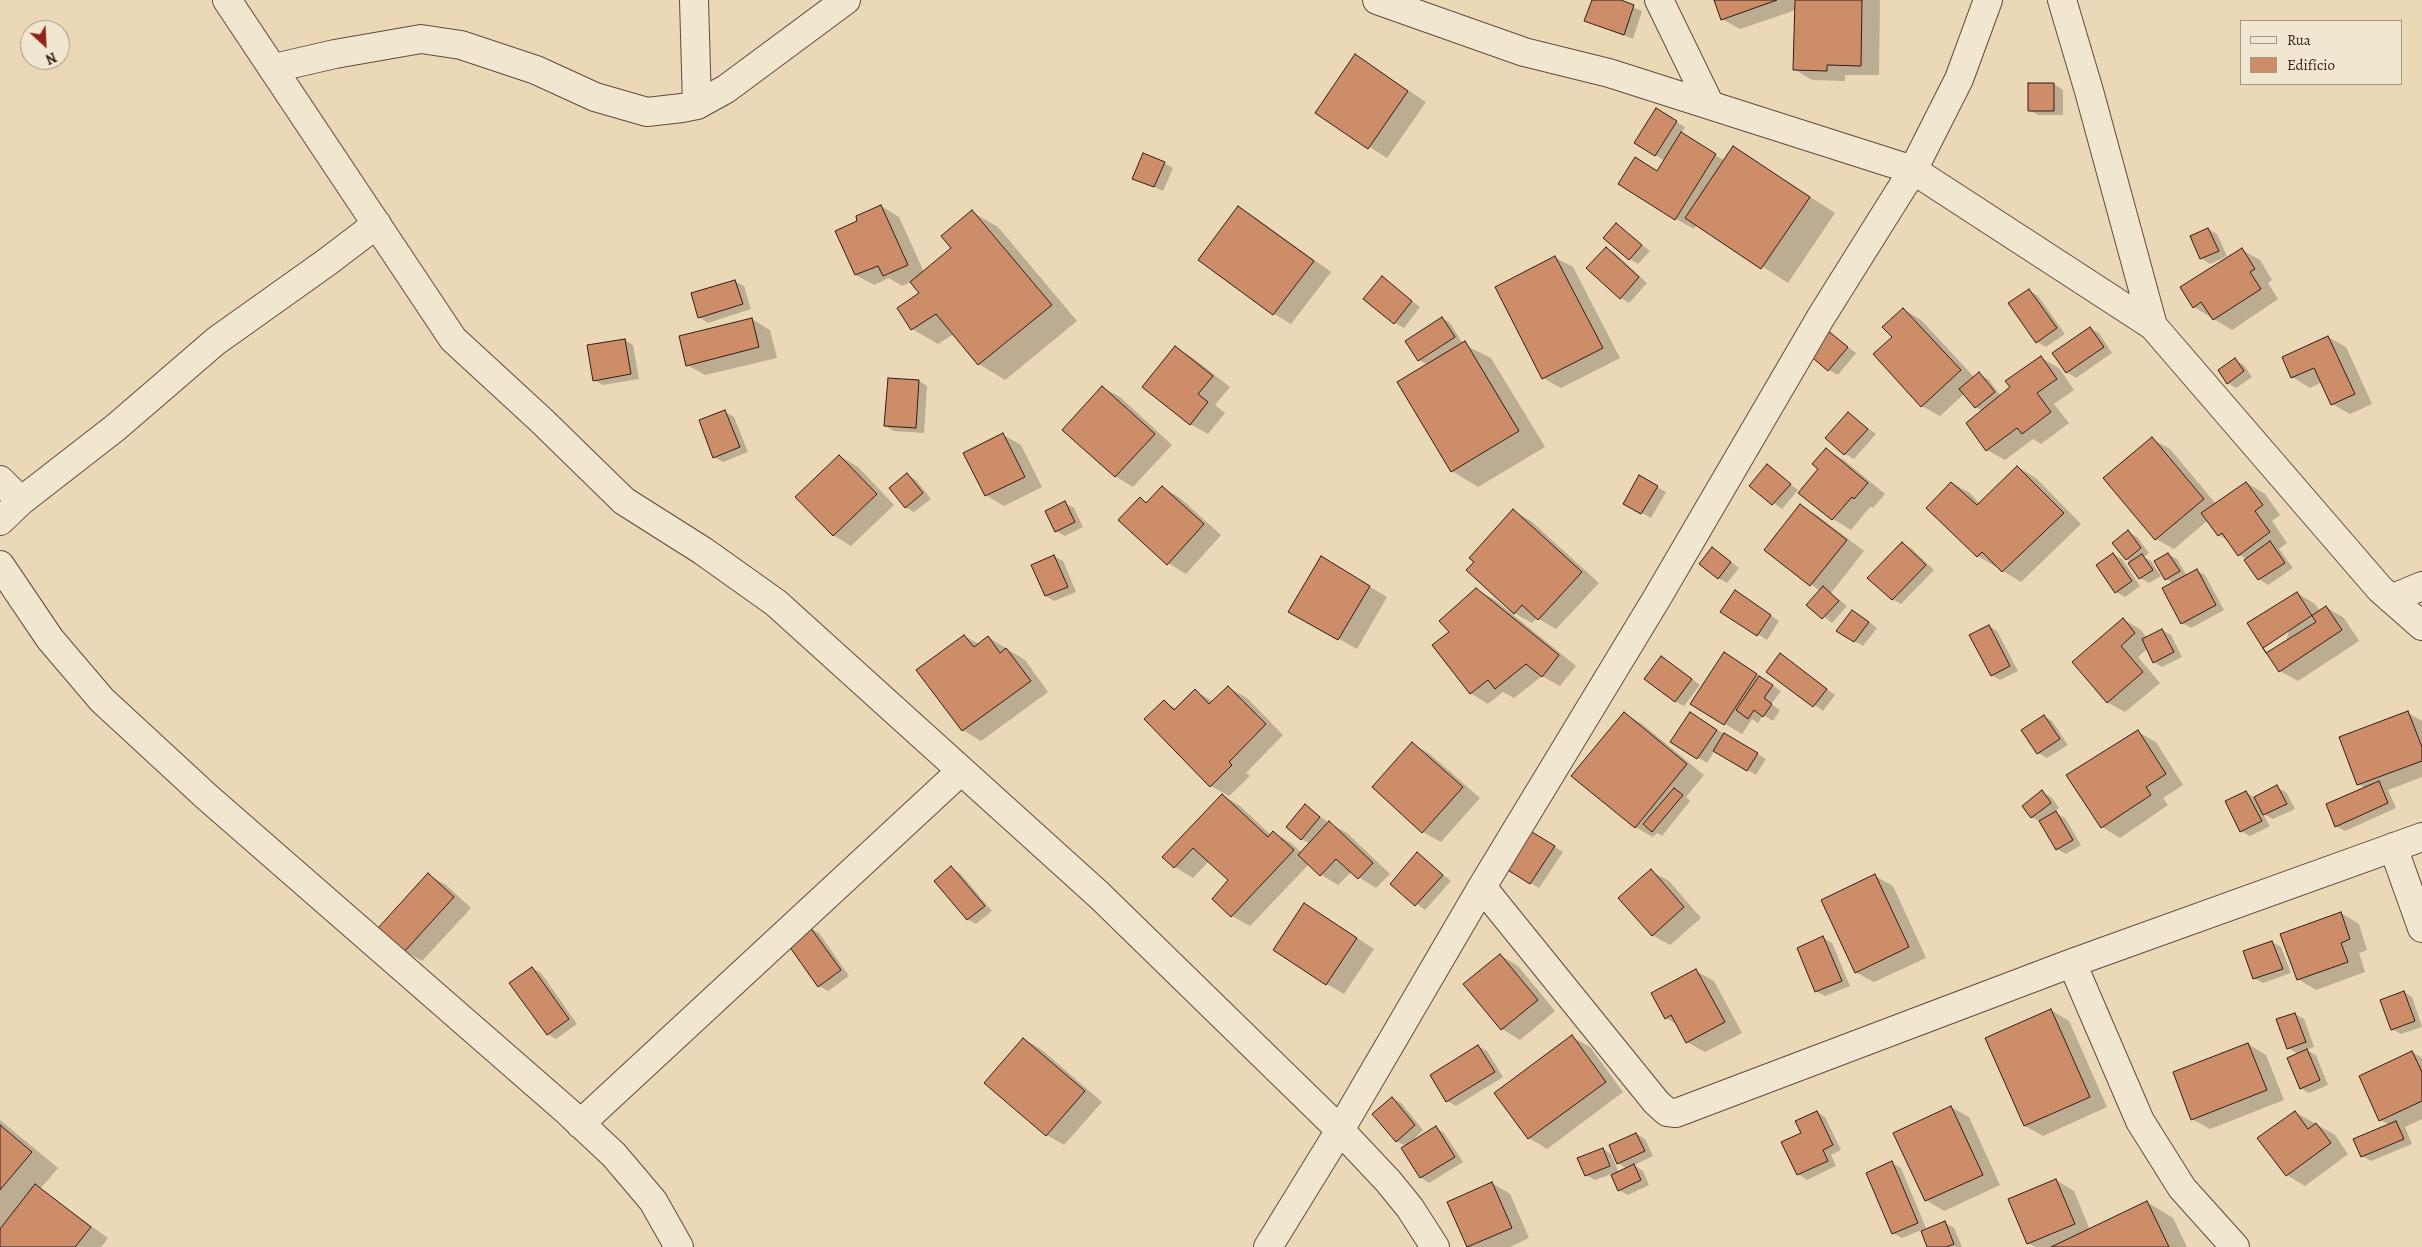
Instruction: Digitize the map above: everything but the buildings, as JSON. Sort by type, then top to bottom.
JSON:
[{"type":"street","points":[[227,0],[454,339],[624,501],[703,551],[776,603],[1099,895],[1340,1130],[1388,1181],[1410,1208],[1435,1247]]},
{"type":"street","points":[[694,0],[697,105]]},
{"type":"street","points":[[274,68],[335,54],[421,39],[461,45],[536,70],[595,97],[647,112],[697,105],[726,89],[846,0]]},
{"type":"street","points":[[1377,0],[1524,52],[1609,73],[1913,170],[2153,326],[2380,589],[2422,626]]},
{"type":"street","points":[[1659,0],[1710,105]]},
{"type":"street","points":[[1268,1247],[1340,1130],[1482,887],[1657,598],[1821,317],[1913,170],[1959,79],[1988,0]]},
{"type":"street","points":[[2062,0],[2153,326]]},
{"type":"street","points":[[0,522],[21,501],[116,428],[216,341],[327,262],[376,224]]},
{"type":"street","points":[[0,480],[21,501]]},
{"type":"street","points":[[0,565],[9,590],[102,700],[207,797],[614,1155],[653,1201],[679,1247]]},
{"type":"street","points":[[2391,599],[2422,586]]},
{"type":"street","points":[[580,1124],[962,771]]},
{"type":"street","points":[[1482,887],[1656,1102],[1667,1112],[1676,1112],[2072,963],[2422,837]]},
{"type":"street","points":[[2393,847],[2422,928]]},
{"type":"street","points":[[2072,963],[2140,1121],[2182,1188],[2235,1247]]}]
